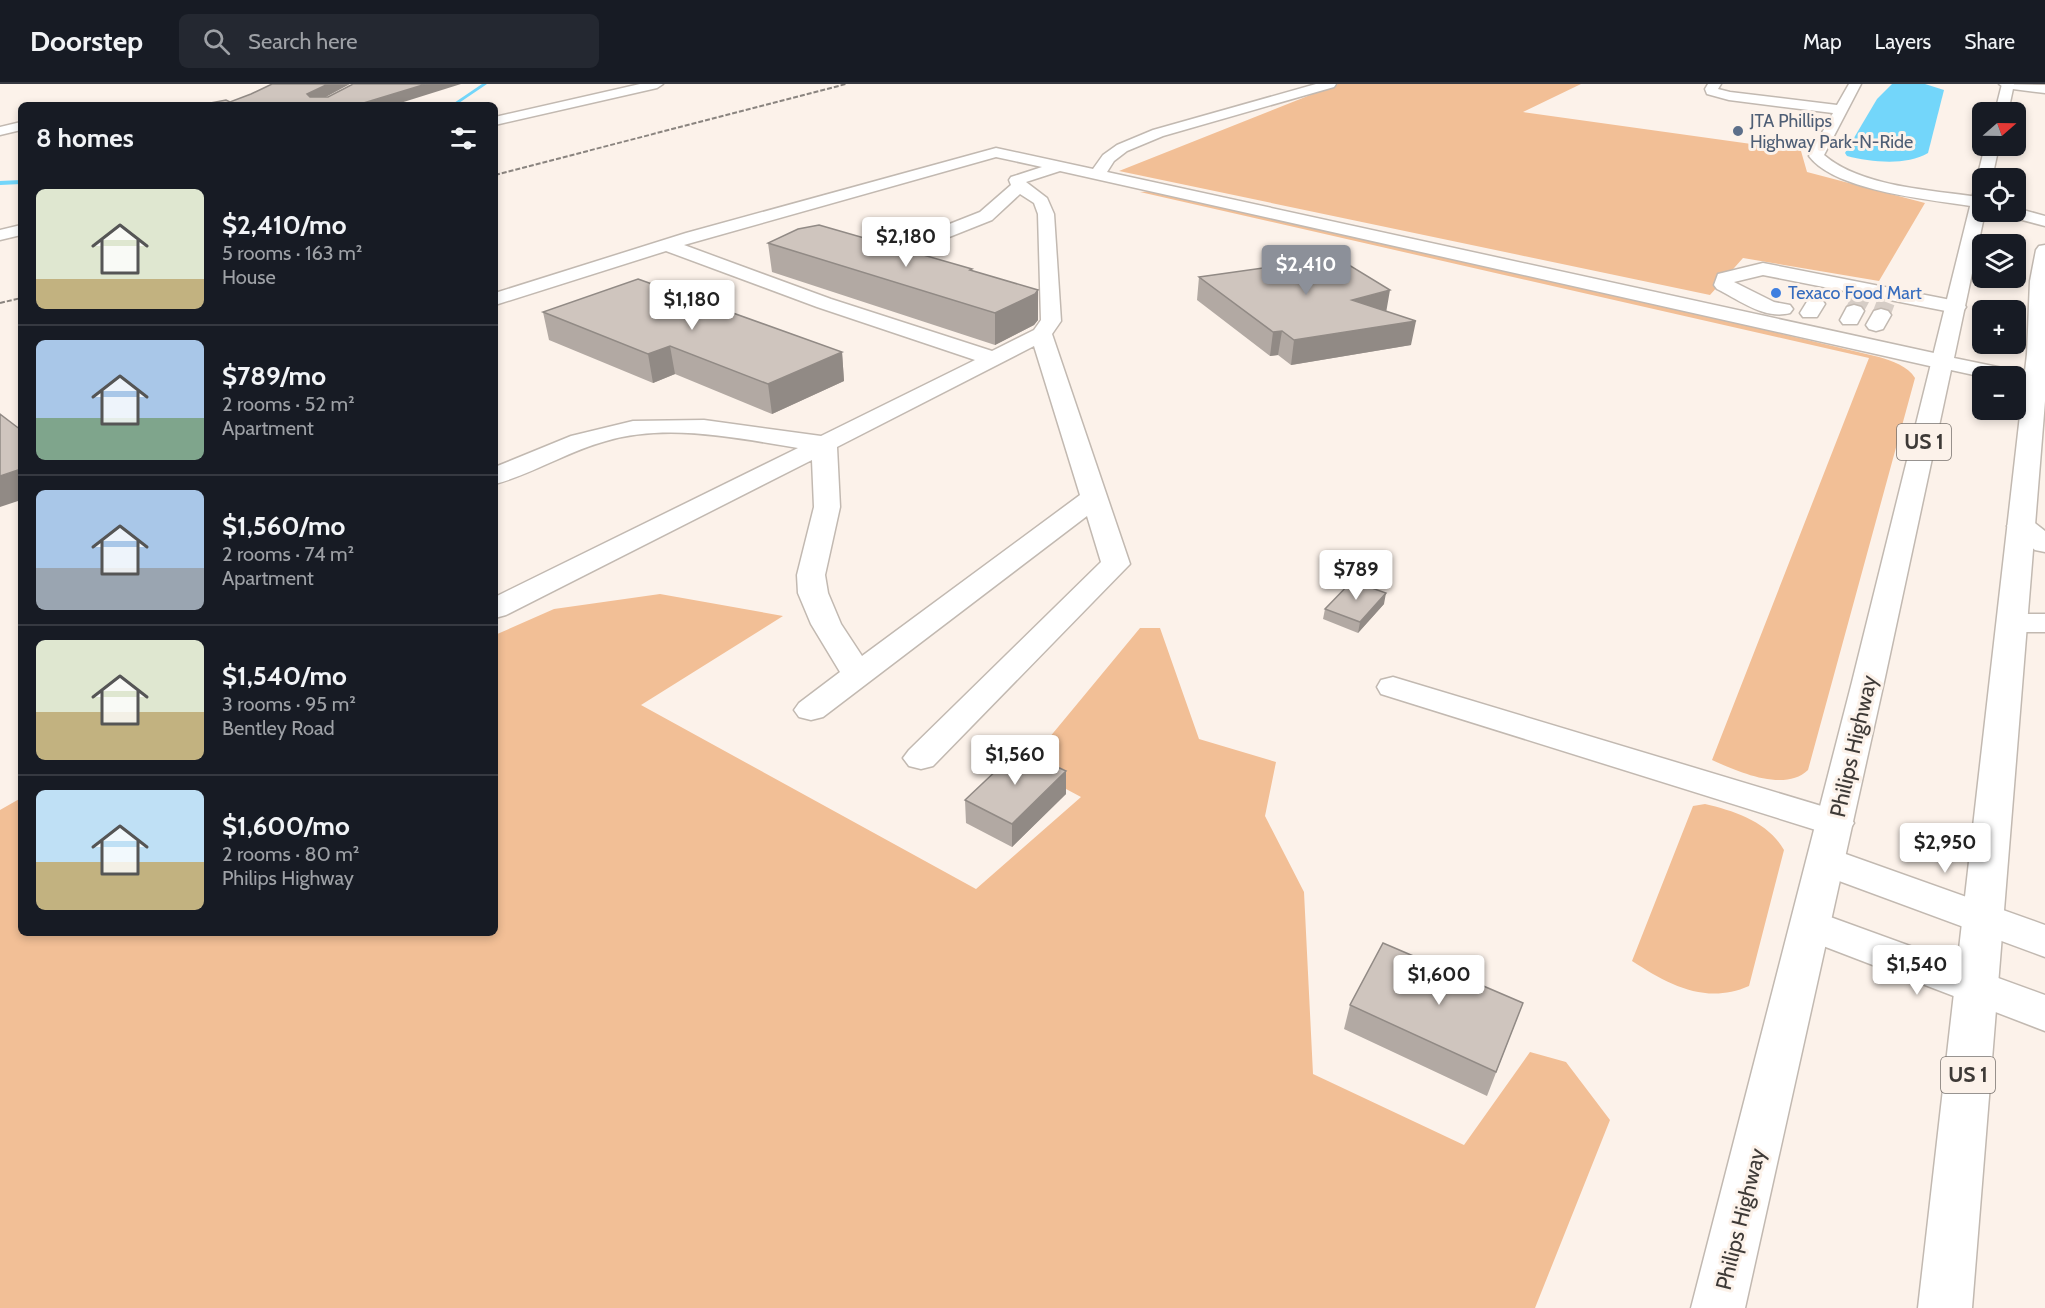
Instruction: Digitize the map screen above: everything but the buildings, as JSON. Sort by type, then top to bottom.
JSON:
[{"type":"main road","points":[[498,120],[657,84]]},
{"type":"main road","points":[[1097,175],[1108,158],[1122,148],[1158,133],[1330,84]]},
{"type":"main road","points":[[1715,84],[1712,91],[1729,96],[1841,110]]},
{"type":"main road","points":[[1855,84],[1816,156],[1822,164],[1868,182],[1972,193]]},
{"type":"main road","points":[[2003,102],[2007,84],[2045,89]]},
{"type":"main road","points":[[0,131],[18,127]]},
{"type":"main road","points":[[498,297],[666,245],[996,152],[1057,167],[1945,354],[1980,366]]},
{"type":"main road","points":[[498,607],[1041,334],[1051,321],[1046,214],[1041,201],[1019,186],[1017,180],[1057,167]]},
{"type":"main road","points":[[837,249],[870,257],[883,257],[986,216],[1019,186]]},
{"type":"main road","points":[[2026,208],[2045,210]]},
{"type":"main road","points":[[2026,216],[2045,221]]},
{"type":"main road","name":"Philips Highway","points":[[1718,1308],[1811,925],[1976,222]]},
{"type":"main road","points":[[0,235],[18,231]]},
{"type":"main road","points":[[666,245],[994,359]]},
{"type":"main road","name":"US 1","points":[[2026,374],[2045,250]]},
{"type":"main road","points":[[748,275],[770,265]]},
{"type":"main road","points":[[1885,313],[1858,305],[1819,297],[1885,313],[1956,307]]},
{"type":"main road","points":[[921,758],[1116,564],[1041,334]]},
{"type":"main road","points":[[1914,336],[1945,354]]},
{"type":"main road","name":"US 1","points":[[1945,1308],[2021,526],[2024,420]]},
{"type":"main road","points":[[498,475],[584,440],[633,428],[690,427],[824,444]]},
{"type":"main road","points":[[824,444],[827,507],[811,574],[813,593],[826,624],[858,675]]},
{"type":"main road","points":[[811,710],[1094,498]]},
{"type":"main road","points":[[2021,526],[2045,544]]},
{"type":"main road","points":[[2012,623],[2045,623]]},
{"type":"main road","points":[[1393,687],[1835,823]]},
{"type":"main road","points":[[1826,861],[2045,941]]},
{"type":"main road","points":[[1811,925],[2045,1013]]},
{"type":"shaded area","points":[[1338,84],[1581,84],[1523,112],[1801,151],[1807,172],[1925,203],[1879,281],[1743,258],[1710,295],[1119,171]]},
{"type":"shaded area","points":[[1157,191],[1682,310],[1879,357],[1908,370],[1915,378],[1808,770],[1798,777],[1774,780],[1747,774],[1712,760],[1869,358],[1140,192]]},
{"type":"shaded area","points":[[660,594],[783,616],[641,705],[976,889],[1081,797],[1025,767],[1140,628],[1160,628],[1199,739],[1276,762],[1265,816],[1304,892],[1313,1074],[1464,1145],[1530,1052],[1566,1062],[1610,1120],[1535,1308],[0,1308],[0,810],[18,800],[18,936],[498,936],[498,634],[554,609]]},
{"type":"shaded area","points":[[1705,804],[1750,819],[1769,832],[1784,850],[1749,986],[1718,993],[1688,990],[1660,978],[1632,961],[1693,806]]},
{"type":"water","points":[[1892,84],[1925,84],[1944,90],[1928,153],[1899,161],[1877,161],[1847,156],[1845,153],[1877,99]]},
{"type":"waterway","points":[[458,102],[485,84]]},
{"type":"waterway","points":[[0,183],[18,182]]},
{"type":"tunnel","points":[[1815,304],[1822,291]]},
{"type":"tunnel","points":[[1854,311],[1861,298]]},
{"type":"tunnel","points":[[1881,315],[1886,302]]},
{"type":"railway","points":[[498,174],[846,84]]},
{"type":"railway","points":[[0,303],[18,299]]},
{"type":"place","name":"JTA Phillips Highway Park-N-Ride","points":[[1738,131]]},
{"type":"place","name":"Texaco Food Mart","points":[[1776,293]]}]
